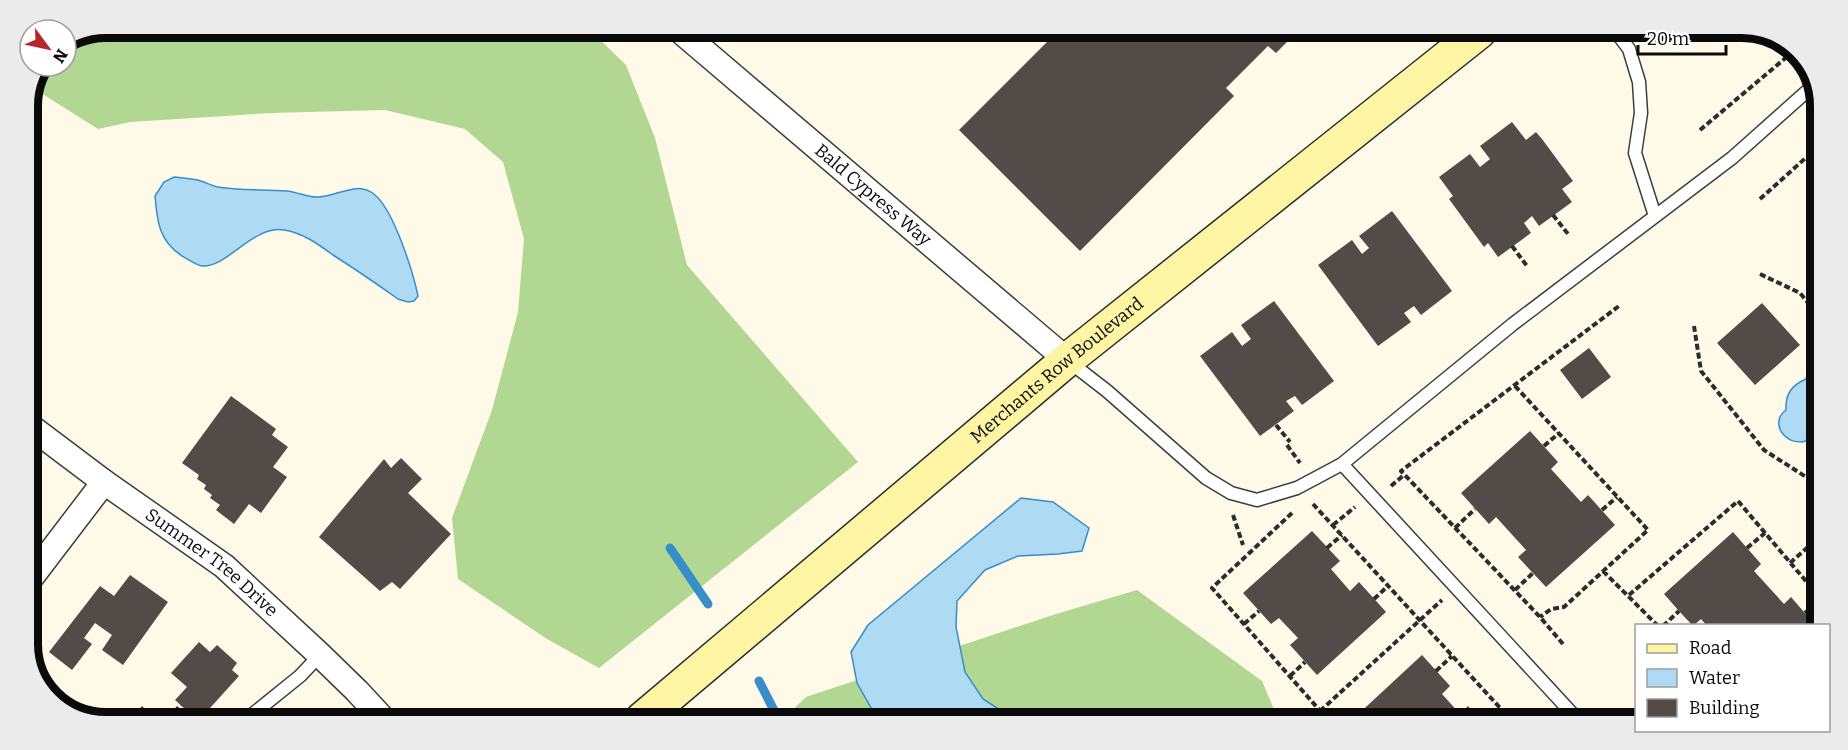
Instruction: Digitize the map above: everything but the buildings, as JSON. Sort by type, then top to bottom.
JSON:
[{"type":"street","name":"Bald Cypress Way","points":[[689,38],[1067,360]]},
{"type":"street","name":"Merchants Row Boulevard","points":[[650,712],[1067,360],[1471,38]]},
{"type":"street","name":"Summer Tree Drive","points":[[38,432],[104,482],[224,566],[320,655],[376,712]]},
{"type":"street","points":[[38,569],[104,482]]},
{"type":"lane","points":[[1621,38],[1629,48],[1639,82],[1641,113],[1635,153],[1655,216]]},
{"type":"lane","points":[[1067,360],[1107,391],[1206,478],[1231,493],[1257,500],[1298,488],[1342,464],[1513,324],[1731,158],[1808,90]]},
{"type":"lane","points":[[1342,464],[1571,712]]},
{"type":"lane","points":[[255,712],[300,676],[320,655]]},
{"type":"path","points":[[1700,130],[1789,55]]},
{"type":"path","points":[[1760,199],[1810,155]]},
{"type":"path","points":[[1553,216],[1569,234]]},
{"type":"path","points":[[1512,246],[1527,266]]},
{"type":"path","points":[[1760,274],[1800,293],[1810,305]]},
{"type":"path","points":[[1563,644],[1515,590],[1401,471],[1619,306]]},
{"type":"path","points":[[1694,326],[1701,371],[1764,450],[1810,480]]},
{"type":"path","points":[[1515,386],[1648,530],[1564,607],[1551,609],[1540,617]]},
{"type":"path","points":[[1276,424],[1290,442]]},
{"type":"path","points":[[1544,446],[1559,434]]},
{"type":"path","points":[[1333,526],[1369,494]]},
{"type":"path","points":[[1602,510],[1617,497]]},
{"type":"path","points":[[1629,595],[1738,501],[1810,586]]},
{"type":"path","points":[[1303,508],[1313,504],[1504,712]]},
{"type":"path","points":[[1455,528],[1476,509]]},
{"type":"path","points":[[1239,513],[1232,511],[1243,545]]},
{"type":"path","points":[[1283,515],[1292,513],[1212,588],[1320,711],[1456,588]]},
{"type":"path","points":[[1747,548],[1764,533]]},
{"type":"path","points":[[1327,548],[1342,535]]},
{"type":"path","points":[[1789,563],[1810,545]]},
{"type":"path","points":[[1604,571],[1656,624]]},
{"type":"path","points":[[1515,590],[1533,573]]},
{"type":"path","points":[[1374,599],[1388,586]]},
{"type":"path","points":[[1805,613],[1810,608]]},
{"type":"path","points":[[1244,624],[1259,611]]},
{"type":"path","points":[[1665,624],[1679,611]]},
{"type":"path","points":[[1436,670],[1452,656]]},
{"type":"path","points":[[1290,676],[1305,662]]},
{"type":"path","points":[[173,712],[181,705]]},
{"type":"path","points":[[1495,712],[1500,708]]},
{"type":"green space","points":[[105,38],[598,38],[626,65],[655,138],[687,265],[858,462],[599,668],[547,639],[458,579],[452,518],[492,410],[518,312],[524,239],[503,162],[465,129],[385,110],[271,113],[130,122],[98,129],[39,92],[43,79],[78,78],[78,44]]},
{"type":"green space","points":[[1137,590],[1262,681],[1275,712],[790,712],[806,697],[1056,614]]},
{"type":"water","points":[[174,177],[195,179],[216,187],[287,191],[315,197],[355,189],[368,191],[382,203],[396,228],[418,296],[414,301],[408,302],[398,299],[316,243],[304,236],[284,230],[273,230],[262,234],[211,265],[202,266],[195,263],[168,244],[158,222],[155,196],[164,182]]},
{"type":"water","points":[[1810,372],[1810,438],[1803,442],[1797,442],[1782,433],[1779,421],[1786,410],[1790,391],[1806,379]]},
{"type":"water","points":[[1021,498],[1053,502],[1089,528],[1082,551],[1018,556],[985,570],[957,601],[956,627],[965,672],[983,699],[1003,712],[873,712],[857,683],[851,652],[868,625]]},
{"type":"waterway","points":[[670,548],[708,604]]},
{"type":"waterway","points":[[759,681],[775,712]]}]
